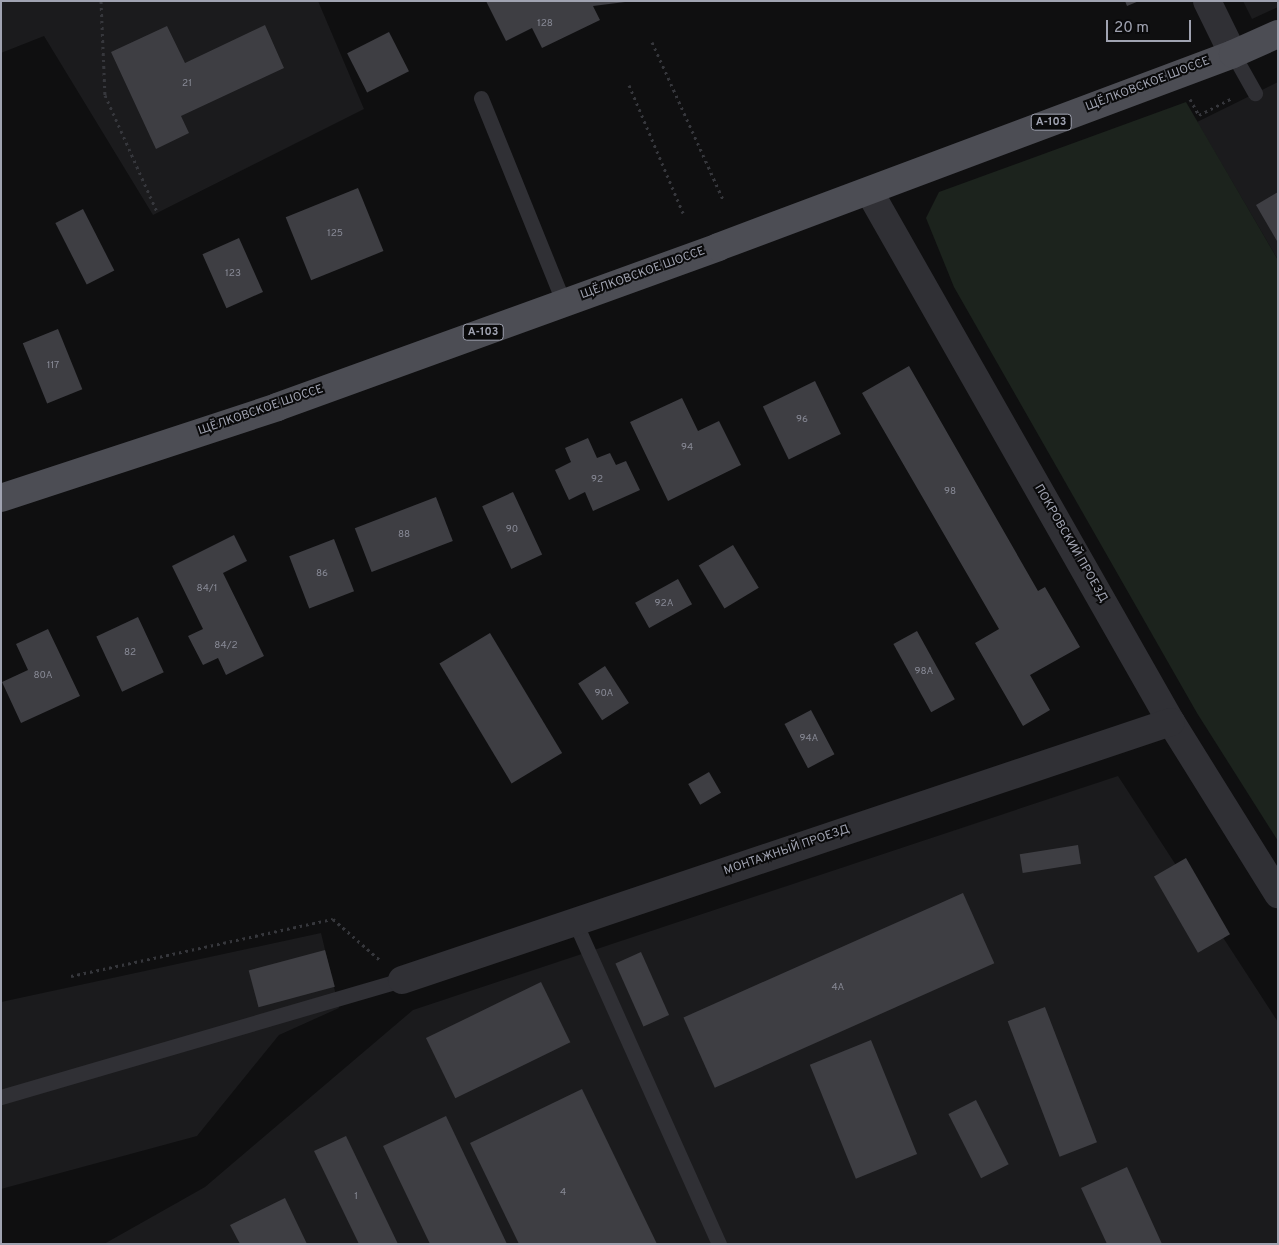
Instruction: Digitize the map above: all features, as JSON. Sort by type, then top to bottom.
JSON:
[{"type":"main road","name":"ЩЁЛКОВСКОЕ ШОССЕ","points":[[1,498],[277,406],[564,303],[1233,54],[1278,34]]},
{"type":"street","points":[[1207,1],[1233,54]]},
{"type":"street","name":"ПОКРОВСКИЙ ПРОЕЗД","points":[[869,191],[1171,722],[1278,894]]},
{"type":"street","name":"МОНТАЖНЫЙ ПРОЕЗД","points":[[402,980],[1171,722]]},
{"type":"lane","points":[[1233,54],[1255,93]]},
{"type":"lane","points":[[481,98],[564,303]]},
{"type":"lane","points":[[575,922],[719,1244]]},
{"type":"lane","points":[[1,1097],[402,980]]},
{"type":"path","points":[[101,1],[104,95],[157,212]]},
{"type":"path","points":[[652,42],[722,199]]},
{"type":"path","points":[[630,85],[683,213]]},
{"type":"path","points":[[72,976],[333,919],[402,980]]},
{"type":"shaded area","points":[[1,1],[318,1],[364,109],[153,215],[44,36],[1,53]]},
{"type":"shaded area","points":[[1243,1],[1278,1],[1278,7],[1252,19]]},
{"type":"shaded area","points":[[1278,82],[1278,260],[1197,122]]},
{"type":"shaded area","points":[[1186,102],[1278,260],[1278,841],[1197,713],[954,287],[926,218],[939,192]]},
{"type":"shaded area","points":[[1118,776],[1278,1022],[1278,1244],[104,1244],[205,1187],[413,1010]]},
{"type":"shaded area","points":[[321,933],[339,1008],[279,1035],[197,1136],[1,1189],[1,1002]]},
{"type":"building","points":[[486,1],[625,2],[593,6],[600,20],[542,48],[532,28],[506,41]]},
{"type":"building","points":[[1125,1],[1139,1],[1127,6]]},
{"type":"building","points":[[265,25],[284,68],[181,116],[189,133],[156,149],[111,52],[167,26],[185,63]]},
{"type":"building","points":[[389,32],[409,71],[367,93],[347,53]]},
{"type":"building","points":[[358,188],[383,251],[311,280],[286,217]]},
{"type":"building","points":[[1278,192],[1278,240],[1277,241],[1256,205]]},
{"type":"building","points":[[83,209],[114,270],[87,285],[55,223]]},
{"type":"building","points":[[239,238],[263,292],[226,308],[202,254]]},
{"type":"building","points":[[58,329],[82,389],[47,404],[23,343]]},
{"type":"building","points":[[909,366],[1038,591],[1045,587],[1080,647],[1030,675],[1050,710],[1023,726],[975,643],[999,629],[862,393]]},
{"type":"building","points":[[815,381],[841,434],[789,459],[763,406]]},
{"type":"building","points":[[682,398],[698,431],[719,421],[741,465],[668,501],[630,422]]},
{"type":"building","points":[[588,438],[597,458],[610,453],[616,465],[626,461],[640,490],[593,511],[585,492],[569,500],[555,470],[571,462],[565,448]]},
{"type":"building","points":[[513,492],[542,555],[511,569],[482,506]]},
{"type":"building","points":[[436,497],[453,541],[372,572],[355,528]]},
{"type":"building","points":[[234,535],[247,561],[223,573],[264,656],[226,675],[218,658],[203,665],[188,636],[203,629],[172,566]]},
{"type":"building","points":[[334,539],[354,591],[309,608],[289,556]]},
{"type":"building","points":[[733,545],[759,588],[724,608],[699,566]]},
{"type":"building","points":[[678,579],[692,604],[649,628],[635,603]]},
{"type":"building","points":[[138,617],[164,672],[122,692],[96,636]]},
{"type":"building","points":[[48,629],[80,696],[21,723],[2,682],[28,670],[16,644]]},
{"type":"building","points":[[917,631],[955,699],[931,712],[893,644]]},
{"type":"building","points":[[490,633],[562,753],[512,783],[439,663]]},
{"type":"building","points":[[605,666],[629,703],[602,720],[578,683]]},
{"type":"building","points":[[811,710],[834,754],[808,768],[785,724]]},
{"type":"building","points":[[709,772],[721,793],[700,805],[688,784]]},
{"type":"building","points":[[1078,845],[1081,864],[1023,873],[1020,854]]},
{"type":"building","points":[[1186,858],[1230,934],[1198,953],[1154,877]]},
{"type":"building","points":[[963,893],[994,963],[715,1088],[683,1017]]},
{"type":"building","points":[[325,950],[335,987],[259,1007],[249,970]]},
{"type":"building","points":[[641,952],[669,1015],[643,1026],[615,963]]},
{"type":"building","points":[[541,982],[570,1042],[455,1098],[426,1038]]},
{"type":"building","points":[[1045,1007],[1097,1142],[1060,1157],[1008,1021]]},
{"type":"building","points":[[871,1040],[917,1154],[856,1179],[810,1065]]},
{"type":"building","points":[[582,1089],[657,1244],[519,1244],[470,1143]]},
{"type":"building","points":[[976,1100],[1009,1164],[981,1178],[948,1114]]},
{"type":"building","points":[[446,1116],[507,1244],[430,1244],[383,1146]]},
{"type":"building","points":[[346,1136],[398,1244],[359,1244],[314,1151]]},
{"type":"building","points":[[1127,1167],[1162,1244],[1107,1244],[1081,1188]]},
{"type":"building","points":[[285,1198],[307,1244],[240,1244],[230,1225]]}]
